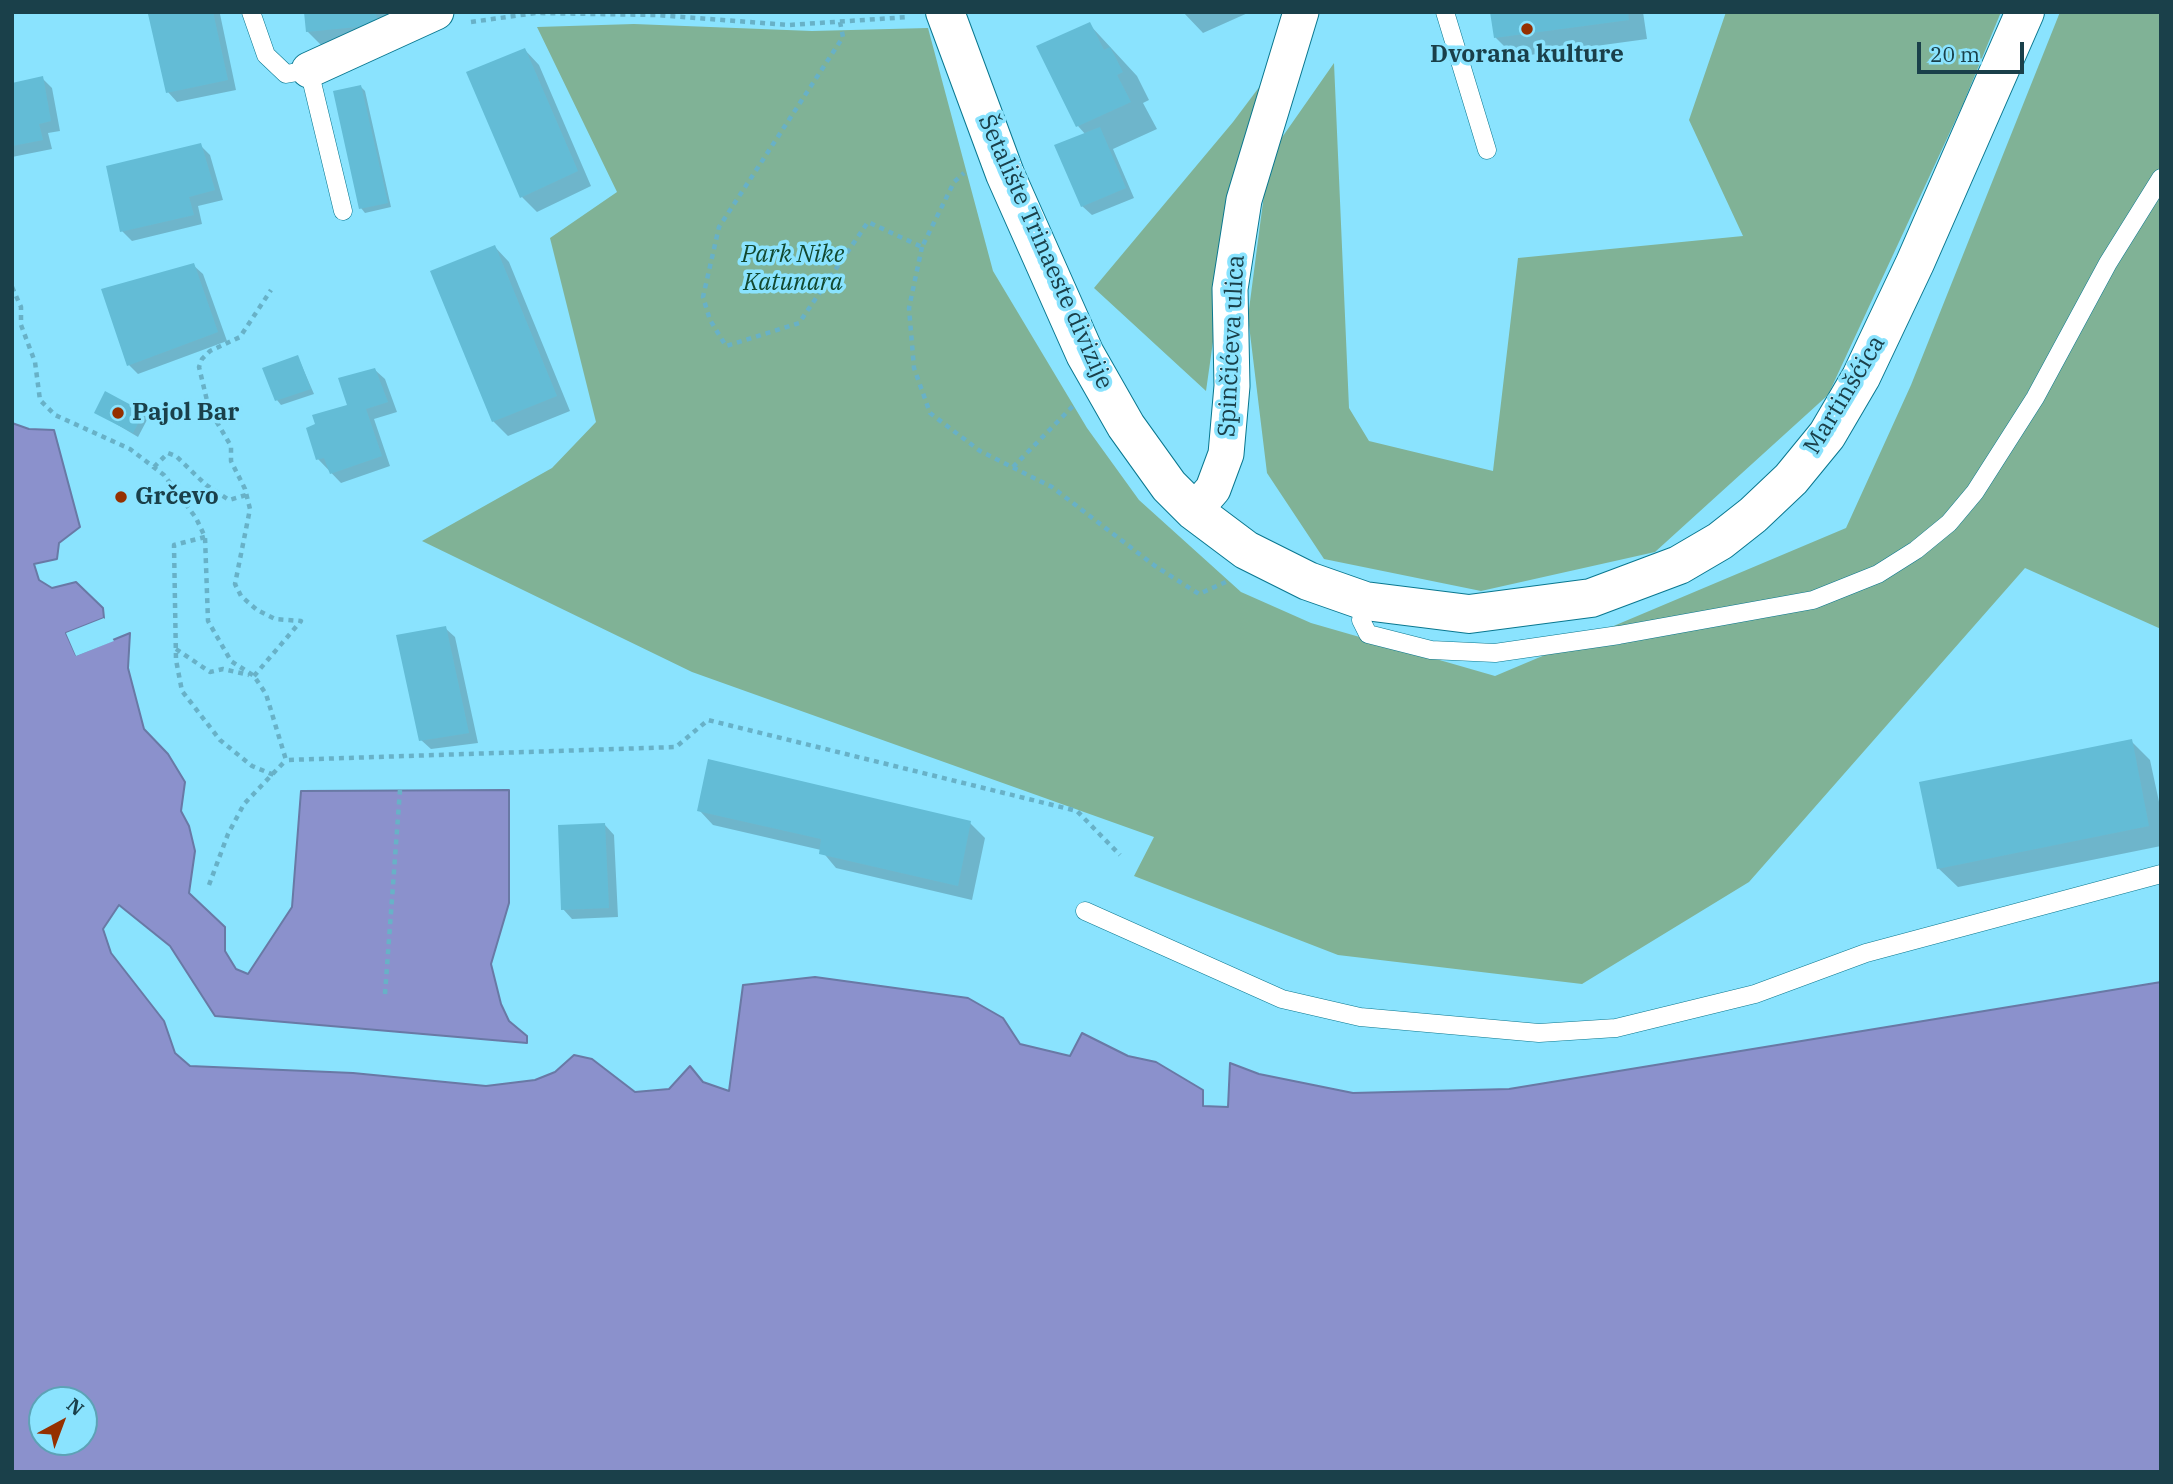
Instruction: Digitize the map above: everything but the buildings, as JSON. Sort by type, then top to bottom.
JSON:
[{"type":"main road","name":"Martinšćica","points":[[1194,511],[1246,550],[1307,581],[1365,601],[1469,614],[1591,598],[1679,565],[1720,541],[1753,515],[1791,479],[1827,435],[1861,377],[1915,263],[2025,12]]},
{"type":"main road","name":"Šetalište Trinaeste divizije","points":[[931,14],[1085,354],[1148,460],[1194,511]]},
{"type":"street","name":"Spinčićeva ulica","points":[[1194,511],[1213,489],[1226,454],[1232,386],[1230,289],[1244,200],[1301,12]]},
{"type":"street","points":[[309,70],[447,19]]},
{"type":"lane","points":[[251,12],[266,55],[286,74],[309,70],[343,211]]},
{"type":"lane","points":[[1445,12],[1487,150]]},
{"type":"lane","points":[[1365,601],[1361,620],[1368,634],[1431,650],[1495,653],[1619,635],[1813,600],[1878,573],[1916,550],[1950,523],[1975,492],[2035,398],[2108,263],[2161,177]]},
{"type":"lane","points":[[1085,911],[1282,999],[1360,1017],[1539,1033],[1616,1028],[1755,994],[1866,953],[2161,874]]},
{"type":"path","points":[[447,19],[549,13],[657,15],[789,25],[931,14]]},
{"type":"path","points":[[840,22],[843,37],[719,227],[703,297],[710,320],[726,346],[799,323],[868,222],[922,247]]},
{"type":"path","points":[[974,164],[954,182],[922,247],[909,308],[914,368],[930,413],[980,451],[1052,487],[1155,566],[1199,594],[1231,580]]},
{"type":"path","points":[[12,287],[21,307],[21,325],[35,362],[40,400],[55,415],[130,449],[154,467],[172,486],[205,537],[208,621],[231,661],[254,676],[266,694],[286,760]]},
{"type":"path","points":[[254,676],[302,621],[275,619],[257,610],[242,596],[235,583],[250,509],[231,461],[231,446],[209,409],[199,367],[210,351],[240,337],[271,290]]},
{"type":"path","points":[[1013,468],[1079,400]]},
{"type":"path","points":[[154,467],[168,453],[177,456],[206,485],[229,500],[246,495]]},
{"type":"path","points":[[205,537],[174,545],[176,649],[182,691],[212,730],[251,766],[274,775]]},
{"type":"path","points":[[176,649],[210,671],[223,669],[254,676]]},
{"type":"path","points":[[209,885],[244,804],[286,760],[676,747],[708,720],[1077,811],[1120,855]]},
{"type":"path","points":[[385,994],[400,790]]},
{"type":"green space","points":[[1726,12],[2001,12],[1963,104],[1828,395],[1655,552],[1481,591],[1324,559],[1267,473],[1248,317],[1269,156],[1334,63],[1349,408],[1369,441],[1493,471],[1518,258],[1743,236],[1689,120]]},
{"type":"green space","name":"Park Nike Katunara","points":[[2060,12],[2161,12],[2161,629],[2025,568],[1749,882],[1582,984],[1338,955],[1134,876],[1154,837],[692,672],[422,541],[552,468],[596,422],[550,238],[617,192],[537,27],[634,24],[812,31],[928,28],[993,271],[1087,428],[1139,500],[1241,592],[1311,623],[1495,676],[1846,528],[1911,385]]},
{"type":"green space","points":[[1266,78],[1229,229],[1206,391],[1094,288],[1233,122]]},
{"type":"water","points":[[12,423],[29,429],[54,430],[80,527],[59,543],[57,559],[34,564],[39,580],[52,588],[76,582],[103,608],[104,618],[66,633],[76,655],[130,633],[128,668],[144,729],[168,754],[185,782],[181,811],[189,826],[195,851],[189,893],[225,927],[225,951],[236,969],[248,974],[292,907],[301,791],[509,790],[509,903],[491,964],[501,1004],[509,1021],[527,1036],[527,1043],[215,1016],[170,946],[119,905],[103,929],[111,953],[164,1021],[175,1053],[190,1066],[353,1073],[486,1086],[535,1080],[555,1072],[574,1055],[592,1059],[635,1092],[669,1089],[690,1066],[703,1082],[729,1091],[743,985],[815,977],[968,998],[1003,1018],[1020,1044],[1070,1056],[1082,1033],[1128,1056],[1156,1062],[1203,1090],[1203,1106],[1228,1107],[1230,1063],[1259,1074],[1353,1093],[1509,1089],[2161,982],[2161,1472],[12,1472]]},
{"type":"pier","points":[[104,618],[106,621],[71,635],[78,651],[112,638],[114,641],[76,656],[66,633]]},
{"type":"place","name":"Dvorana kulture","points":[[1527,29]]},
{"type":"place","name":"Pajol Bar","points":[[118,413]]},
{"type":"place","name":"Grčevo","points":[[121,497]]}]
